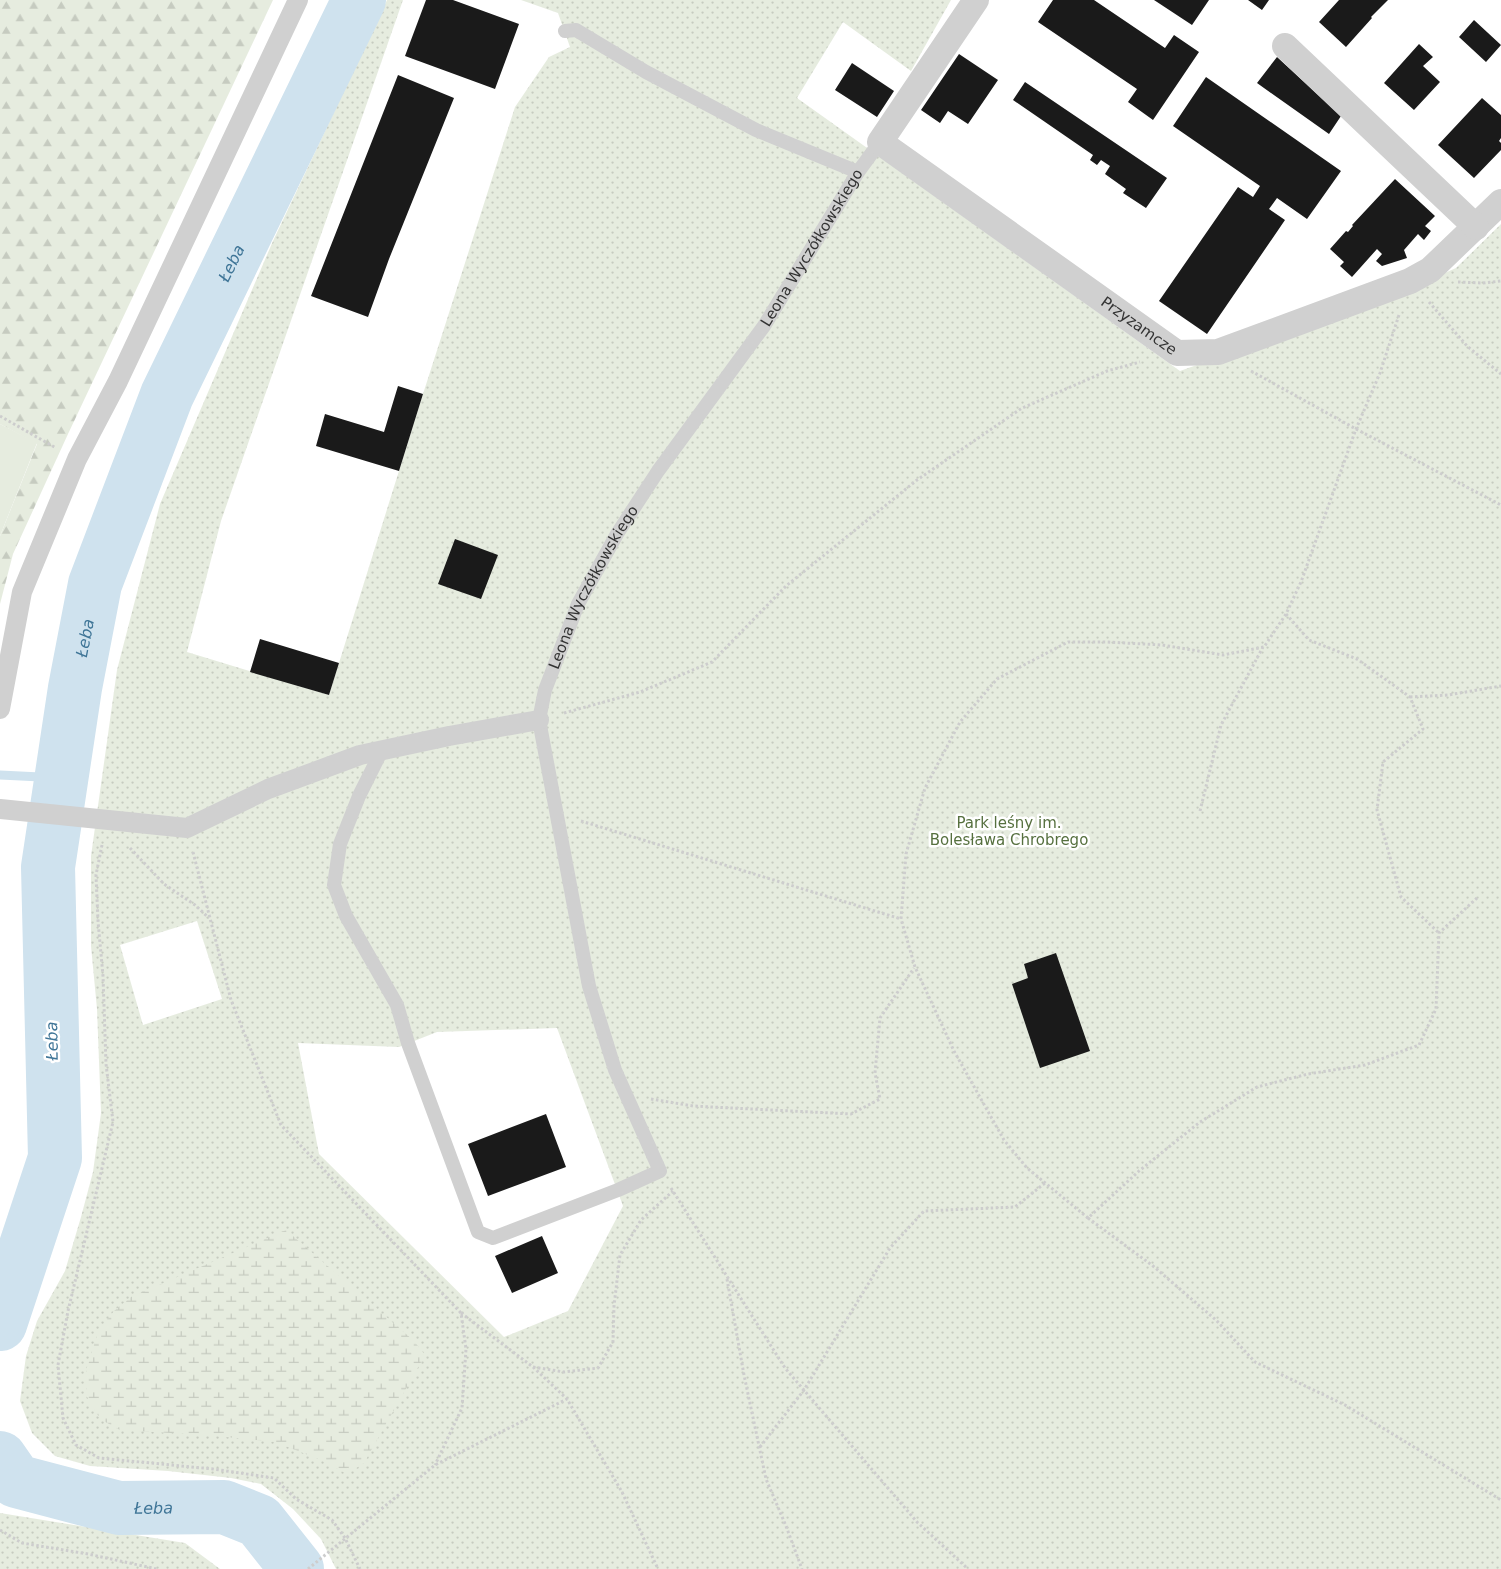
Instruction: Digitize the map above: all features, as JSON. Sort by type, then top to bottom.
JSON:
[{"type":"street","points":[[0,709],[22,592],[77,459],[118,381],[298,0]]},
{"type":"street","name":"Leona Wyczółkowskiego","points":[[880,142],[976,0]]},
{"type":"street","points":[[1285,46],[1476,227]]},
{"type":"street","name":"Przyzamcze","points":[[880,142],[1177,353],[1218,352],[1410,281],[1430,270],[1501,202]]},
{"type":"street","points":[[0,809],[187,828],[268,789],[360,755],[449,736],[539,720]]},
{"type":"lane","points":[[565,31],[576,30],[646,72],[756,130],[858,172]]},
{"type":"lane","name":"Leona Wyczółkowskiego","points":[[539,720],[545,690],[578,604],[617,534],[658,471],[764,326],[858,172],[880,142]]},
{"type":"lane","points":[[382,750],[359,796],[340,844],[334,885],[346,916],[397,1005],[408,1043],[478,1232],[493,1238],[618,1190],[660,1171],[615,1070],[589,986],[539,720]]},
{"type":"path","points":[[1410,281],[1467,346],[1501,374]]},
{"type":"path","points":[[1200,811],[1221,725],[1264,647],[1286,614],[1301,582],[1356,429],[1380,373],[1410,281]]},
{"type":"path","points":[[1218,352],[1356,429],[1501,505]]},
{"type":"path","points":[[539,720],[640,692],[712,662],[786,586],[917,480],[1022,408],[1107,370],[1177,353]]},
{"type":"path","points":[[0,416],[77,459]]},
{"type":"path","points":[[1286,614],[1309,640],[1357,659],[1410,697],[1423,729],[1383,762],[1377,810],[1401,897],[1439,933]]},
{"type":"path","points":[[1264,647],[1223,655],[1162,645],[1068,642],[997,679],[960,722],[925,788],[906,854],[901,919],[915,967],[954,1052],[1004,1140],[1027,1168],[1088,1218],[1160,1272],[1216,1320],[1255,1362],[1344,1405],[1501,1500]]},
{"type":"path","points":[[1410,697],[1448,695],[1501,686]]},
{"type":"path","points":[[557,813],[901,919]]},
{"type":"path","points":[[108,820],[164,884],[195,905],[210,918]]},
{"type":"path","points":[[108,820],[96,875],[103,976],[106,1064],[113,1122],[68,1311],[58,1365],[63,1418],[76,1445],[100,1458],[274,1478],[296,1498],[332,1520],[345,1538],[360,1569]]},
{"type":"path","points":[[187,828],[231,1000],[281,1125],[461,1313],[532,1367],[567,1399],[622,1492],[658,1569]]},
{"type":"path","points":[[1088,1218],[1139,1171],[1200,1122],[1257,1087],[1308,1074],[1365,1065],[1419,1045],[1436,1009],[1439,933],[1478,897]]},
{"type":"path","points":[[626,1095],[693,1106],[851,1114],[880,1099],[875,1073],[880,1018],[915,967]]},
{"type":"path","points":[[660,1171],[786,1368],[917,1522],[968,1569]]},
{"type":"path","points":[[760,1447],[804,1390],[890,1248],[924,1211],[1015,1207],[1044,1183]]},
{"type":"path","points":[[532,1367],[564,1372],[598,1368],[613,1342],[614,1306],[620,1255],[641,1220],[673,1191]]},
{"type":"path","points":[[726,1276],[766,1479],[802,1569]]},
{"type":"path","points":[[435,1465],[462,1408],[466,1349],[461,1313]]},
{"type":"path","points":[[308,1569],[435,1465],[567,1399]]},
{"type":"path","points":[[0,1530],[22,1543],[88,1554],[157,1569]]},
{"type":"green space","points":[[0,0],[273,0],[13,554],[0,604],[0,536],[37,444],[0,424]]},
{"type":"green space","name":"Park leśny im. Bolesława Chrobrego","points":[[387,0],[403,0],[221,521],[187,652],[329,695],[515,107],[549,57],[570,47],[558,13],[521,0],[951,0],[911,71],[843,22],[797,98],[1180,371],[1411,288],[1456,268],[1501,224],[1501,1569],[336,1569],[321,1539],[293,1509],[261,1484],[231,1478],[168,1471],[90,1466],[55,1456],[32,1433],[20,1401],[26,1356],[37,1321],[65,1271],[93,1172],[101,1113],[97,1009],[91,946],[91,856],[117,670],[160,504],[273,241]],"holes":[[[197,921],[222,999],[143,1025],[120,945]],[[557,1028],[623,1206],[568,1311],[504,1337],[319,1154],[298,1043],[399,1047],[437,1032]]]},
{"type":"green space","points":[[0,424],[37,443],[0,536]]},
{"type":"green space","points":[[286,1230],[414,1341],[425,1355],[364,1463],[347,1474],[321,1460],[275,1442],[206,1435],[120,1430],[100,1419],[86,1395],[86,1370],[99,1330],[114,1311],[131,1297]]},
{"type":"green space","points":[[0,1513],[185,1543],[220,1569],[0,1569]]},
{"type":"building","points":[[426,0],[453,0],[519,24],[495,89],[405,56]]},
{"type":"building","points":[[1053,0],[1094,0],[1165,48],[1174,35],[1199,52],[1153,120],[1128,102],[1137,89],[1038,22]]},
{"type":"building","points":[[1154,0],[1209,0],[1192,25]]},
{"type":"building","points":[[1248,0],[1269,0],[1262,10]]},
{"type":"building","points":[[1339,0],[1388,0],[1346,47],[1319,22]]},
{"type":"building","points":[[1474,20],[1501,45],[1486,62],[1459,37]]},
{"type":"building","points":[[1419,44],[1433,57],[1423,66],[1440,82],[1414,110],[1384,83]]},
{"type":"building","points":[[959,54],[998,80],[968,124],[948,111],[940,123],[921,110]]},
{"type":"building","points":[[1277,57],[1341,116],[1329,134],[1257,83]]},
{"type":"building","points":[[852,63],[894,91],[877,117],[835,90]]},
{"type":"building","points":[[398,75],[454,98],[389,259],[368,317],[311,296]]},
{"type":"building","points":[[1206,77],[1341,171],[1307,219],[1277,198],[1269,209],[1285,220],[1207,334],[1159,301],[1238,187],[1253,197],[1260,186],[1173,126]]},
{"type":"building","points":[[1025,82],[1167,178],[1146,208],[1123,193],[1126,189],[1105,174],[1110,166],[1101,160],[1097,165],[1090,160],[1093,155],[1013,100]]},
{"type":"building","points":[[1482,98],[1501,115],[1501,138],[1499,141],[1501,143],[1501,150],[1474,178],[1438,145]]},
{"type":"building","points":[[1395,179],[1435,216],[1425,226],[1431,231],[1424,240],[1418,234],[1404,250],[1407,258],[1382,266],[1376,261],[1382,254],[1377,249],[1352,277],[1340,266],[1344,262],[1330,249],[1346,231],[1348,232],[1352,225]]},
{"type":"building","points":[[398,386],[423,394],[399,471],[316,446],[325,414],[384,432]]},
{"type":"building","points":[[455,539],[498,555],[481,599],[438,584]]},
{"type":"building","points":[[260,639],[339,663],[329,695],[250,672]]},
{"type":"building","points":[[1056,953],[1090,1051],[1040,1068],[1012,984],[1028,978],[1024,964]]},
{"type":"building","points":[[546,1114],[566,1167],[488,1196],[468,1144]]},
{"type":"building","points":[[542,1236],[558,1273],[512,1293],[495,1256]]},
{"type":"waterway","name":"Łeba","points":[[0,1324],[55,1158],[48,867],[75,688],[95,584],[167,395],[359,0]]},
{"type":"waterway","points":[[0,775],[61,778]]},
{"type":"waterway","name":"Łeba","points":[[0,1458],[16,1481],[119,1508],[224,1507],[259,1521],[297,1569]]}]
